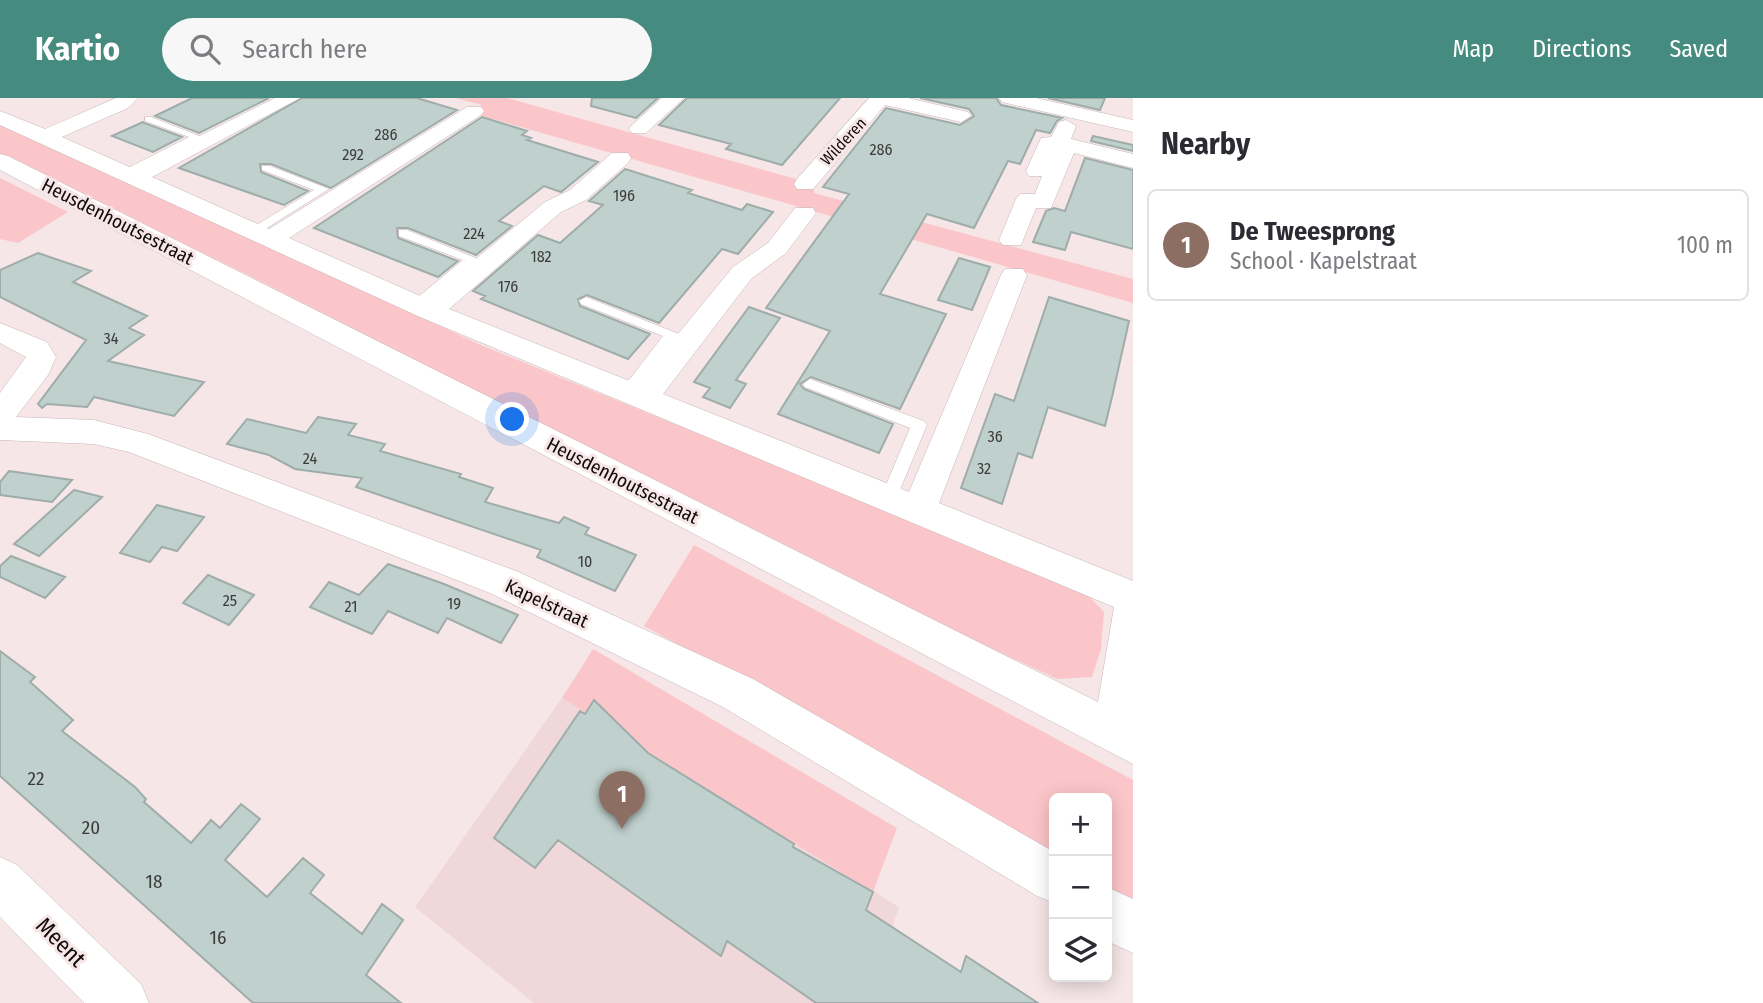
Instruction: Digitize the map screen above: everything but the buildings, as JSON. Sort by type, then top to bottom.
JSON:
[{"type":"street","points":[[45,137],[121,104],[128,98]]},
{"type":"street","points":[[129,176],[290,98]]},
{"type":"street","points":[[639,129],[674,98]]},
{"type":"street","name":"Wilderen","points":[[805,184],[881,98],[961,116]]},
{"type":"street","points":[[1009,98],[1047,102],[1072,112],[1133,126]]},
{"type":"street","points":[[261,236],[474,111]]},
{"type":"street","points":[[1059,143],[1072,112]]},
{"type":"street","points":[[0,117],[423,308],[1133,598]]},
{"type":"street","points":[[1019,196],[1043,203],[1065,147],[1059,143]]},
{"type":"street","points":[[1002,237],[1030,169],[1049,144],[1059,143],[1133,161]]},
{"type":"street","points":[[423,308],[553,207],[578,195],[620,158]]},
{"type":"street","name":"Heusdenhoutsestraat","points":[[0,161],[1124,737]]},
{"type":"street","points":[[634,396],[741,273],[778,248],[804,213]]},
{"type":"street","points":[[918,511],[1014,275]]},
{"type":"street","points":[[0,332],[37,349],[41,357],[37,368],[0,415]]},
{"type":"street","name":"Kapelstraat","points":[[0,428],[94,432],[136,442],[503,582],[738,693],[1049,876]]},
{"type":"street","points":[[1124,737],[1133,608]]},
{"type":"street","name":"Meent","points":[[0,882],[122,1003]]},
{"type":"street","points":[[1112,915],[1133,928]]},
{"type":"lane","points":[[129,176],[197,137],[148,120]]},
{"type":"lane","points":[[261,236],[323,189],[267,168]]},
{"type":"lane","points":[[403,233],[472,260],[423,308]]},
{"type":"lane","points":[[586,301],[672,334],[634,396]]},
{"type":"lane","points":[[810,384],[919,425],[888,499]]},
{"type":"shaded area","points":[[455,98],[507,98],[814,184],[814,193],[1133,279],[1133,303],[472,113],[482,105]]},
{"type":"shaded area","points":[[0,122],[481,345],[1084,591],[1104,612],[1101,649],[1092,677],[1057,679],[832,574],[252,277],[0,154]]},
{"type":"shaded area","points":[[0,178],[68,212],[18,243],[0,239]]},
{"type":"shaded area","points":[[694,545],[1133,780],[1133,904],[1112,891],[1112,793],[1049,793],[1049,854],[809,716],[644,626]]},
{"type":"shaded area","points":[[593,649],[897,828],[873,892],[562,698]]},
{"type":"shaded area","points":[[562,698],[899,907],[866,1003],[534,1003],[415,907]]},
{"type":"place","name":"De Tweesprong","points":[[622,829]]}]
